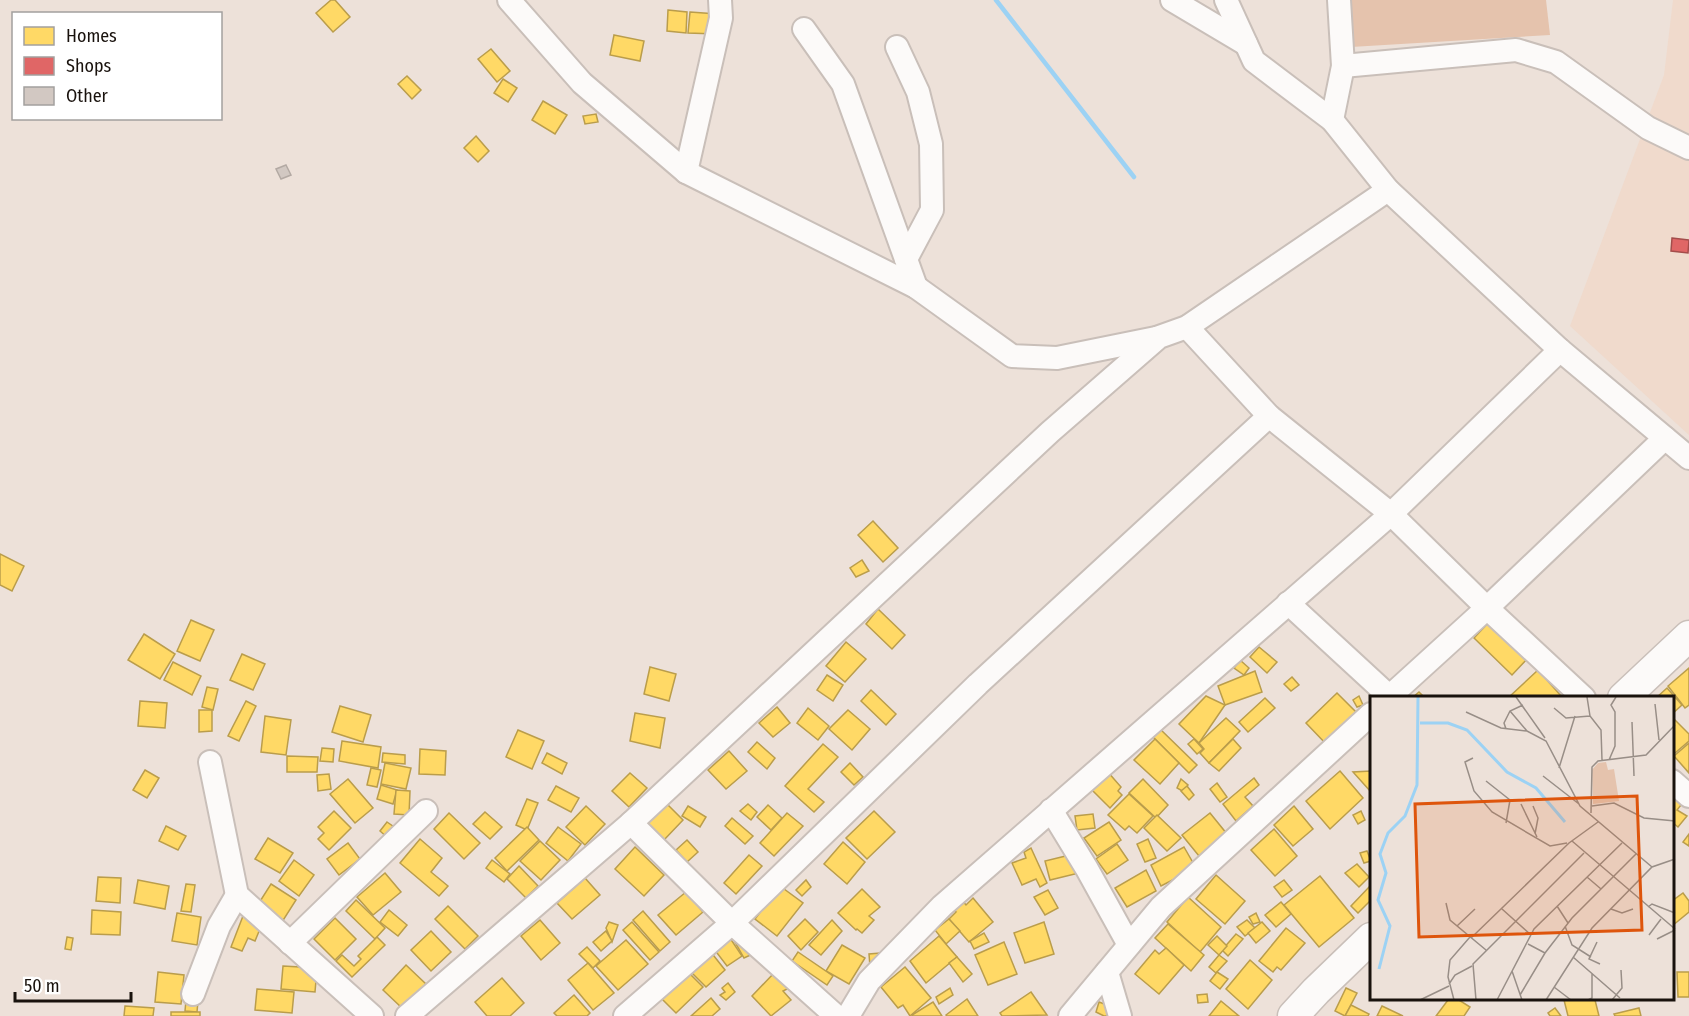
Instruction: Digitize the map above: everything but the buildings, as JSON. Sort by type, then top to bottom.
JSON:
[{"type":"main road","points":[[1625,696],[1689,636]]},
{"type":"main road","points":[[1293,1016],[1370,939]]},
{"type":"street","points":[[509,0],[582,83],[686,172],[916,287],[1012,356],[1057,358],[1159,337],[1187,327],[1388,190]]},
{"type":"street","points":[[686,172],[722,18],[720,0]]},
{"type":"street","points":[[1172,0],[1246,44]]},
{"type":"street","points":[[1226,0],[1254,61],[1332,120],[1388,190],[1560,350],[1689,458]]},
{"type":"street","points":[[1332,120],[1343,66],[1339,0]]},
{"type":"street","points":[[804,29],[843,84],[916,287]]},
{"type":"street","points":[[897,47],[918,92],[931,144],[932,210],[906,259]]},
{"type":"street","points":[[1343,66],[1516,50],[1556,62],[1648,128],[1689,148]]},
{"type":"street","points":[[1187,327],[1269,416],[1391,514],[1582,696]]},
{"type":"street","points":[[407,1016],[631,823],[1050,432],[1159,337]]},
{"type":"street","points":[[848,1016],[869,981],[942,906],[1391,514],[1560,350]]},
{"type":"street","points":[[626,1016],[732,923],[978,684],[1269,416]]},
{"type":"street","points":[[1390,696],[1487,608],[1665,438]]},
{"type":"street","points":[[1288,603],[1388,696]]},
{"type":"street","points":[[1070,1016],[1161,907],[1370,715]]},
{"type":"street","points":[[210,762],[237,895],[372,1016]]},
{"type":"street","points":[[1674,783],[1689,796]]},
{"type":"street","points":[[1052,810],[1129,945]]},
{"type":"street","points":[[290,943],[426,812]]},
{"type":"street","points":[[631,823],[732,923],[837,1016]]},
{"type":"street","points":[[193,994],[219,926],[237,895]]},
{"type":"street","points":[[1107,972],[1120,1016]]},
{"type":"shaded area","points":[[1348,0],[1546,0],[1550,35],[1351,47]]},
{"type":"shaded area","points":[[1673,0],[1689,0],[1689,435],[1570,326],[1664,75]]},
{"type":"waterway","points":[[996,0],[1134,177]]}]
